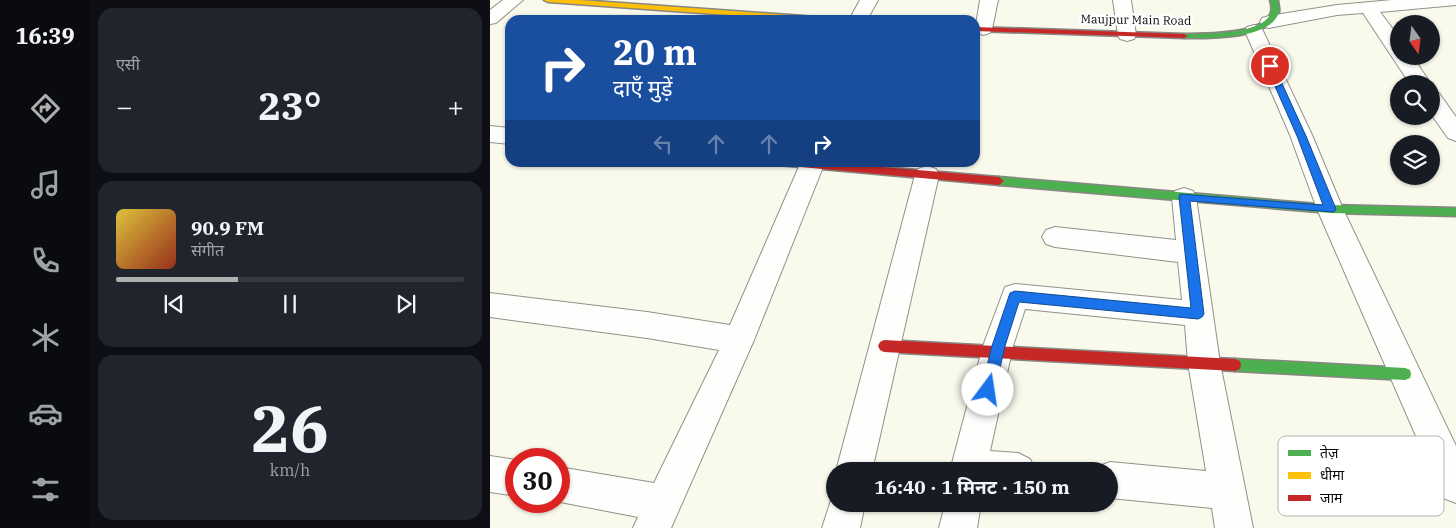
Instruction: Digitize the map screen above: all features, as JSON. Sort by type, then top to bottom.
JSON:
[{"type":"street","points":[[490,19],[514,0]]},
{"type":"street","points":[[548,0],[760,15]]},
{"type":"street","points":[[861,15],[869,0]]},
{"type":"street","points":[[980,26],[989,0]]},
{"type":"street","points":[[1122,0],[1127,35]]},
{"type":"street","points":[[1262,26],[1275,12],[1274,0]]},
{"type":"street","points":[[1262,26],[1368,7],[1455,2]]},
{"type":"street","points":[[1368,7],[1390,38]]},
{"type":"street","points":[[1262,26],[1330,209],[1433,436]]},
{"type":"street","name":"Maujpur Main Road","points":[[980,29],[1194,36],[1262,26]]},
{"type":"street","points":[[1440,111],[1456,133]]},
{"type":"street","points":[[490,134],[505,136]]},
{"type":"street","points":[[570,489],[657,516],[739,340],[811,167]]},
{"type":"street","points":[[843,167],[1330,209],[1456,212]]},
{"type":"street","points":[[856,462],[927,175]]},
{"type":"street","points":[[1184,197],[1204,363],[1234,528]]},
{"type":"street","points":[[1056,237],[1191,253]]},
{"type":"street","points":[[971,462],[997,352],[1015,296],[1198,314]]},
{"type":"street","points":[[490,305],[647,325],[739,340]]},
{"type":"street","points":[[884,346],[1405,374]]},
{"type":"street","points":[[1444,459],[1456,485]]},
{"type":"street","points":[[490,474],[505,476]]},
{"type":"street","points":[[1118,481],[1227,491]]},
{"type":"street","points":[[841,528],[845,512]]},
{"type":"street","points":[[958,528],[961,512]]},
{"type":"traffic: fast","points":[[1184,36],[1220,35],[1249,31],[1270,20],[1275,12],[1274,0]]},
{"type":"traffic: fast","points":[[999,181],[1330,209],[1456,212]]},
{"type":"traffic: fast","points":[[1235,365],[1405,374]]},
{"type":"traffic: slow","points":[[548,0],[760,15]]},
{"type":"traffic: jam","points":[[980,29],[1184,36]]},
{"type":"traffic: jam","points":[[836,167],[999,181]]},
{"type":"traffic: jam","points":[[884,346],[1235,365]]},
{"type":"route","points":[[988,390],[998,346],[1015,296],[1198,314],[1184,197],[1330,209],[1302,136],[1270,66]]}]
